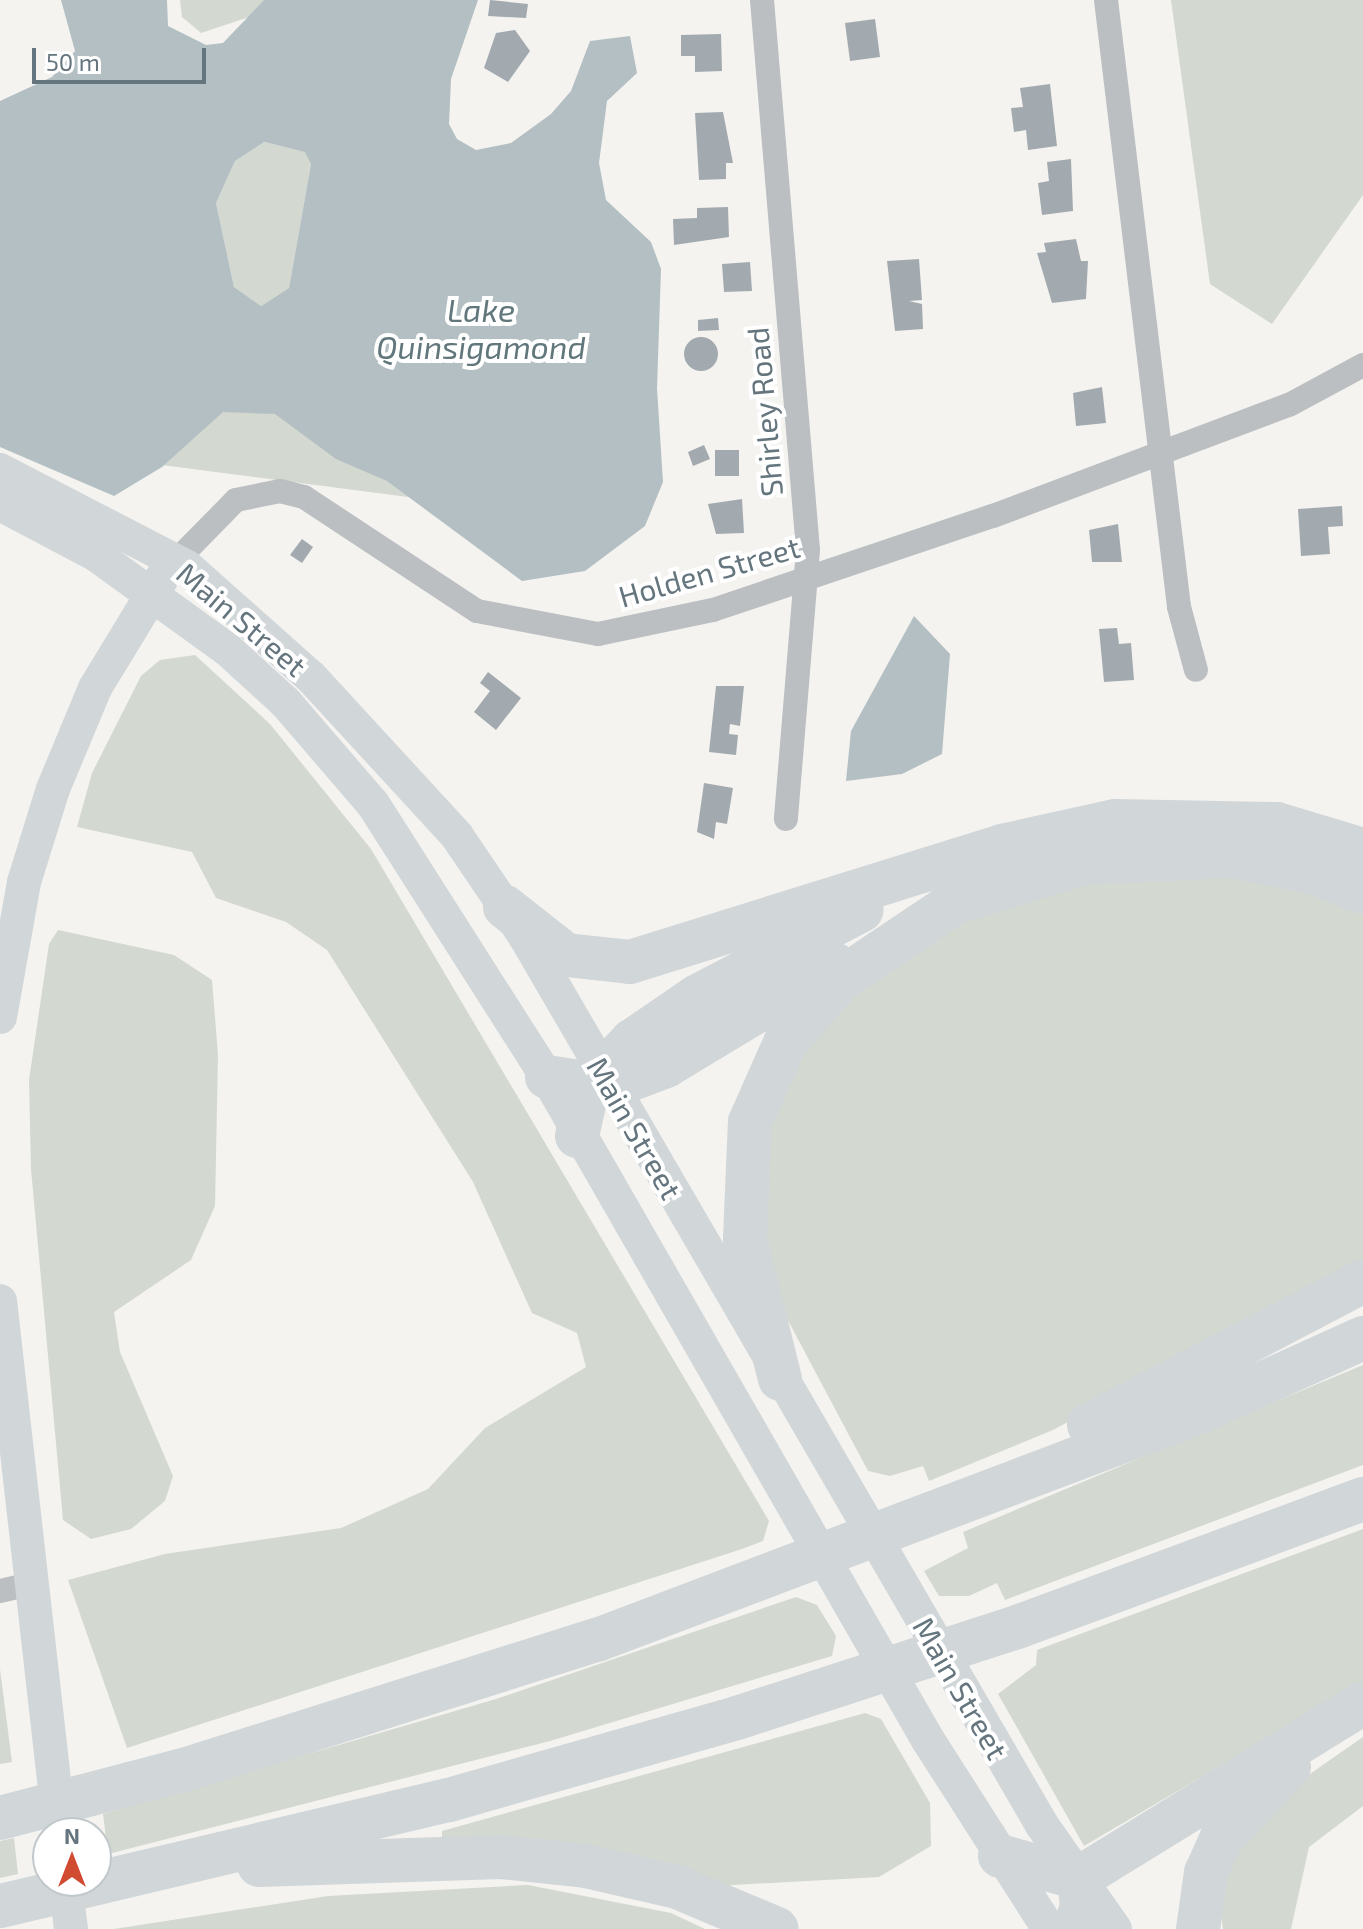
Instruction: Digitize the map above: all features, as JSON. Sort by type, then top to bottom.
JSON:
[{"type":"highway","points":[[505,907],[566,955],[630,962],[1051,834],[1162,818],[1277,824],[1363,850]]},
{"type":"highway","points":[[587,1080],[666,1066],[916,922],[995,886],[1148,856],[1272,862],[1363,892]]},
{"type":"highway","points":[[577,1136],[587,1080],[696,997],[964,859]]},
{"type":"highway","points":[[780,1379],[745,1239],[746,1147],[757,1097],[804,1018],[916,922]]},
{"type":"highway","points":[[961,1500],[1363,1281]]},
{"type":"highway","points":[[0,1818],[139,1782],[394,1706],[757,1580],[961,1500],[1197,1413],[1363,1338]]},
{"type":"highway","points":[[0,1906],[449,1800],[818,1691],[1017,1627],[1363,1499]]},
{"type":"highway","points":[[1000,1856],[1079,1878],[1363,1705]]},
{"type":"highway","points":[[1198,1929],[1206,1873],[1235,1819],[1363,1705]]},
{"type":"highway","points":[[173,1866],[441,1857],[586,1866],[677,1887],[777,1929]]},
{"type":"highway","points":[[1075,1929],[1082,1906],[1079,1878]]},
{"type":"main road","name":"Main Street","points":[[0,481],[175,562],[311,677],[384,752],[457,836],[505,907],[587,1080]]},
{"type":"main road","name":"Main Street","points":[[0,481],[150,591],[286,703],[373,804],[587,1080],[780,1379],[1079,1878],[1115,1929]]},
{"type":"main road","points":[[0,1017],[24,882],[53,789],[95,688],[150,591],[175,562]]},
{"type":"main road","name":"Main Street","points":[[577,1136],[1000,1856],[1049,1929]]},
{"type":"main road","points":[[0,1301],[15,1587],[57,1817]]},
{"type":"main road","points":[[67,1897],[71,1929]]},
{"type":"street","name":"Shirley Road","points":[[762,0],[806,578],[786,819]]},
{"type":"street","points":[[1106,0],[1179,607],[1196,670]]},
{"type":"street","name":"Holden Street","points":[[175,562],[236,500],[280,491],[304,497],[477,611],[562,633],[598,634],[713,610],[806,578],[1159,449],[1289,405],[1363,365]]},
{"type":"shaded area","points":[[180,0],[273,0],[249,17],[201,33],[182,17]]},
{"type":"shaded area","points":[[1171,0],[1363,0],[1363,195],[1272,324],[1210,284]]},
{"type":"shaded area","points":[[263,142],[306,152],[311,164],[289,288],[261,306],[234,287],[216,203],[235,161]]},
{"type":"shaded area","points":[[261,395],[462,504],[0,444]]},
{"type":"shaded area","points":[[195,655],[270,724],[371,849],[769,1521],[763,1541],[742,1549],[127,1748],[68,1580],[165,1554],[341,1528],[428,1489],[485,1428],[586,1367],[577,1333],[532,1313],[473,1182],[327,950],[286,922],[216,898],[192,852],[77,827],[92,773],[141,676],[160,660]]},
{"type":"shaded area","points":[[1180,863],[1363,902],[1363,1264],[1053,1430],[929,1481],[923,1466],[890,1476],[868,1471],[775,1296],[756,1188],[791,1051],[826,1005],[962,909]]},
{"type":"shaded area","points":[[58,930],[174,955],[212,980],[218,1055],[215,1206],[191,1260],[114,1312],[120,1352],[173,1476],[165,1501],[131,1529],[91,1539],[63,1520],[31,1169],[29,1080],[49,944]]},
{"type":"shaded area","points":[[1363,1365],[1363,1465],[1005,1600],[997,1583],[969,1596],[939,1596],[924,1571],[968,1548],[963,1532]]},
{"type":"shaded area","points":[[1363,1529],[1363,1682],[1084,1846],[998,1694],[1036,1665],[1037,1650]]},
{"type":"shaded area","points":[[796,1597],[817,1605],[836,1636],[832,1656],[550,1741],[112,1853],[112,1817],[103,1817],[103,1814],[496,1699]]},
{"type":"shaded area","points":[[0,1669],[12,1762],[0,1764]]},
{"type":"shaded area","points":[[865,1713],[881,1719],[930,1803],[931,1846],[879,1877],[716,1886],[442,1838],[442,1831]]},
{"type":"shaded area","points":[[1363,1737],[1363,1806],[1309,1847],[1291,1929],[1223,1929],[1218,1891],[1242,1843],[1297,1783]]},
{"type":"shaded area","points":[[14,1838],[18,1874],[0,1878],[0,1841]]},
{"type":"shaded area","points":[[528,1885],[671,1913],[705,1929],[114,1929],[328,1896]]},
{"type":"water","name":"Lake Quinsigamond","points":[[61,0],[167,0],[168,26],[206,45],[223,43],[264,0],[478,0],[451,79],[449,124],[457,139],[476,150],[511,143],[551,114],[571,91],[590,41],[630,36],[637,73],[607,101],[599,163],[606,200],[651,242],[661,269],[657,388],[663,482],[645,526],[585,571],[522,581],[387,481],[336,459],[275,414],[223,412],[162,467],[114,496],[0,447],[0,101],[52,77],[75,51]],"holes":[[[264,142],[305,152],[311,164],[289,288],[261,306],[234,287],[216,203],[235,161]]]},
{"type":"water","points":[[914,616],[950,654],[942,754],[902,774],[846,781],[851,731]]},
{"type":"building","points":[[490,0],[528,4],[526,18],[488,16]]},
{"type":"building","points":[[875,19],[880,57],[850,61],[845,23]]},
{"type":"building","points":[[515,30],[530,51],[508,82],[484,68],[496,33]]},
{"type":"building","points":[[721,34],[722,71],[695,72],[695,56],[681,56],[681,35]]},
{"type":"building","points":[[1050,84],[1057,146],[1028,150],[1026,130],[1014,132],[1011,108],[1023,107],[1020,88]]},
{"type":"building","points":[[723,112],[733,163],[726,163],[726,179],[699,180],[695,113]]},
{"type":"building","points":[[1071,159],[1073,211],[1042,215],[1038,183],[1049,181],[1047,162]]},
{"type":"building","points":[[728,207],[729,237],[674,245],[673,219],[697,218],[697,208]]},
{"type":"building","points":[[1076,239],[1081,261],[1088,261],[1086,299],[1052,303],[1037,253],[1046,252],[1044,243]]},
{"type":"building","points":[[919,259],[922,300],[909,301],[922,304],[923,329],[895,331],[887,261]]},
{"type":"building","points":[[750,262],[752,291],[724,292],[722,264]]},
{"type":"building","points":[[718,318],[719,330],[698,331],[698,320]]},
{"type":"building","points":[[701,337],[713,342],[718,354],[713,366],[701,371],[689,366],[684,354],[689,342]]},
{"type":"building","points":[[1102,387],[1106,423],[1076,426],[1073,393]]},
{"type":"building","points":[[704,445],[710,459],[693,466],[688,452]]},
{"type":"building","points":[[715,450],[739,450],[739,476],[715,476]]},
{"type":"building","points":[[742,499],[744,533],[716,534],[708,504]]},
{"type":"building","points":[[1342,506],[1343,526],[1328,527],[1330,554],[1301,556],[1298,509]]},
{"type":"building","points":[[1118,524],[1122,562],[1092,562],[1089,530]]},
{"type":"building","points":[[302,539],[313,547],[302,563],[290,555]]},
{"type":"building","points":[[1117,628],[1119,644],[1131,643],[1134,680],[1104,682],[1099,629]]},
{"type":"building","points":[[488,672],[521,698],[496,730],[474,712],[490,691],[480,683]]},
{"type":"building","points":[[716,686],[744,686],[740,726],[730,724],[729,734],[738,735],[736,755],[709,752]]},
{"type":"building","points":[[704,783],[733,788],[727,824],[716,822],[714,839],[697,832]]}]
